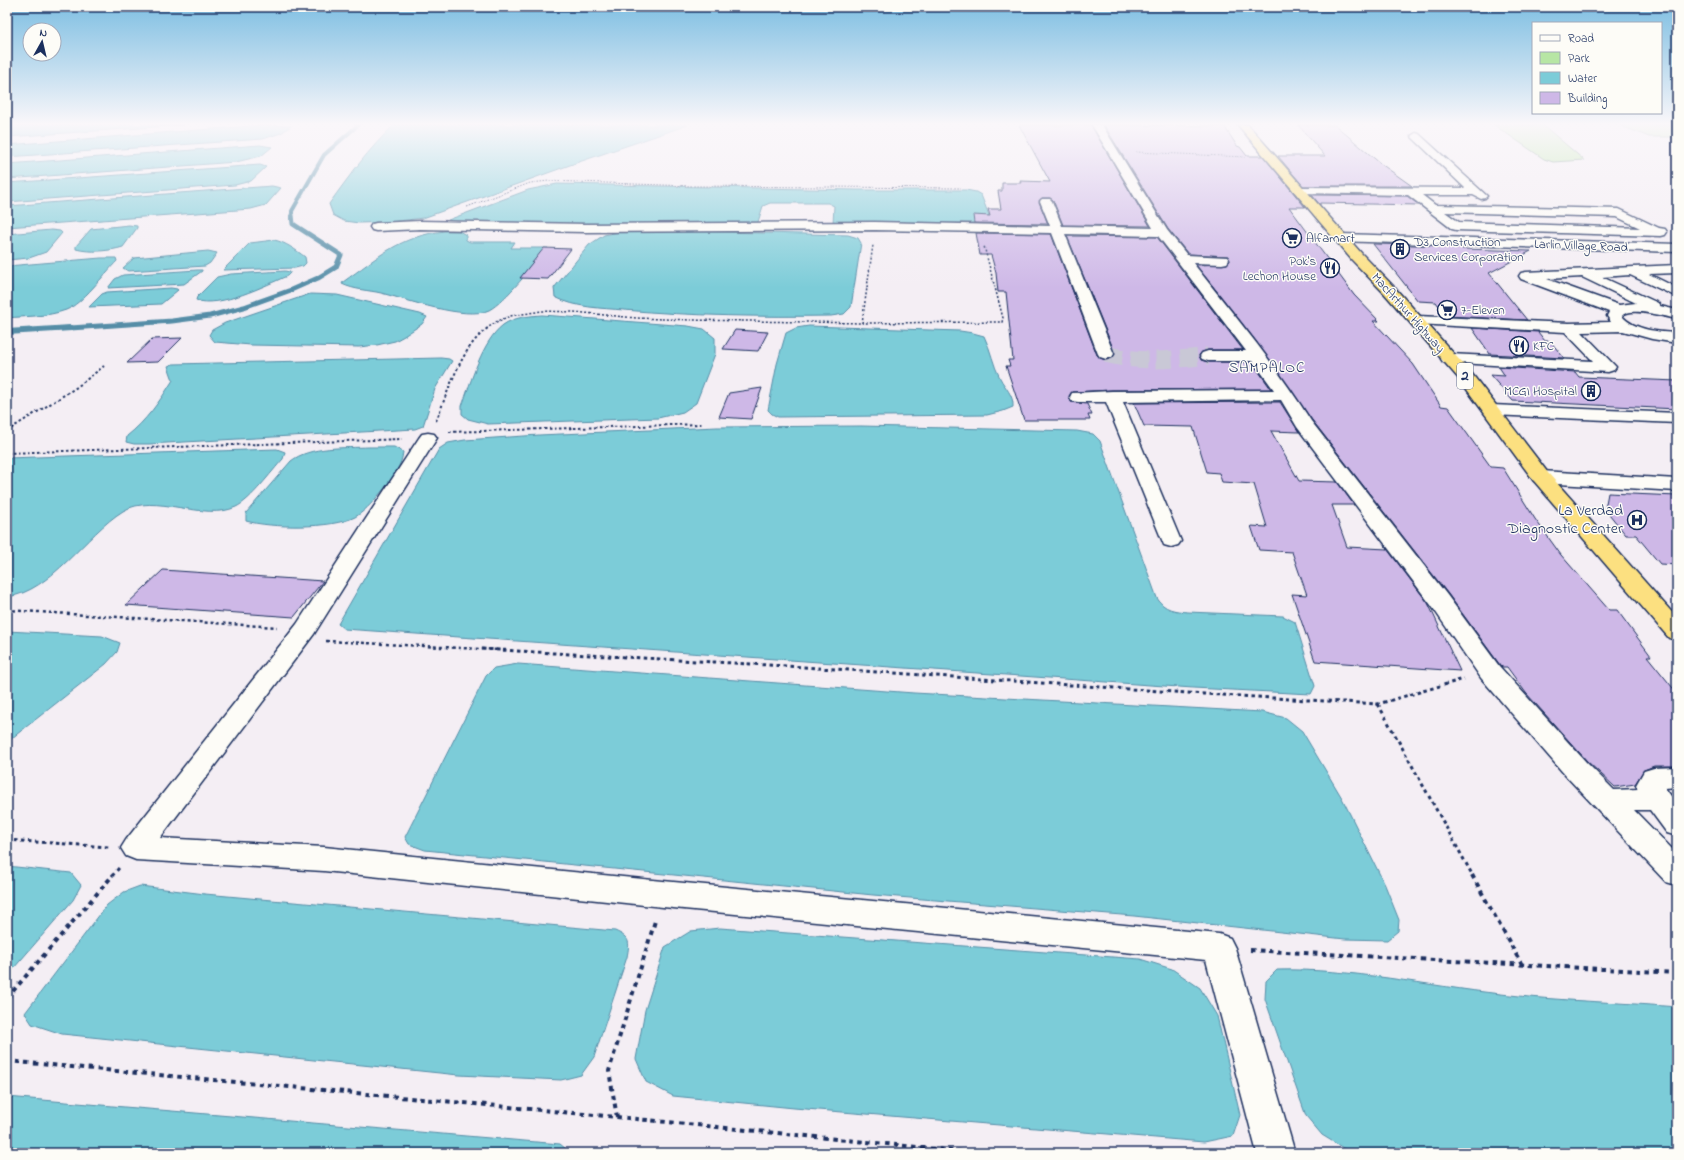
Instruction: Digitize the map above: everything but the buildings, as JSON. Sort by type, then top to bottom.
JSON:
[{"type":"highway","name":"MacArthur Highway","points":[[1290,179],[1341,238],[1417,320],[1466,377],[1541,477],[1677,633]]},
{"type":"street","points":[[1129,179],[1162,232],[1258,356],[1286,395],[1302,423],[1438,600],[1490,672],[1576,769],[1677,873]]},
{"type":"street","points":[[1463,179],[1486,200],[1559,201]]},
{"type":"street","points":[[1299,190],[1476,192]]},
{"type":"street","points":[[1410,191],[1456,226],[1661,232],[1619,213],[1433,208]]},
{"type":"street","points":[[1046,201],[1106,353]]},
{"type":"street","points":[[376,227],[420,225],[586,228],[875,226],[1162,232]]},
{"type":"street","name":"Larlin Village Road","points":[[1341,238],[1677,248]]},
{"type":"street","points":[[1184,259],[1222,260]]},
{"type":"street","points":[[1661,310],[1636,308],[1618,310],[1526,276],[1677,269]]},
{"type":"street","points":[[1632,272],[1677,293]]},
{"type":"street","points":[[1585,273],[1661,310],[1677,315]]},
{"type":"street","points":[[1618,310],[1614,316],[1627,326],[1645,333],[1673,339]]},
{"type":"street","points":[[1417,320],[1568,328],[1627,326]]},
{"type":"street","points":[[1449,359],[1608,367],[1568,328]]},
{"type":"street","points":[[1208,356],[1258,356]]},
{"type":"street","points":[[1078,397],[1286,395]]},
{"type":"street","points":[[1112,396],[1171,541]]},
{"type":"street","points":[[1492,410],[1677,418]]},
{"type":"street","points":[[136,848],[302,634],[430,435]]},
{"type":"street","points":[[1541,477],[1677,485]]},
{"type":"street","points":[[1677,777],[1654,778],[1650,785],[1657,799],[1677,825]]},
{"type":"street","points":[[1606,801],[1657,799]]},
{"type":"street","points":[[1638,834],[1677,830]]},
{"type":"street","points":[[136,848],[324,859],[663,894],[1219,948],[1276,1153]]},
{"type":"path","points":[[462,209],[530,183],[549,181],[692,186],[961,188]]},
{"type":"path","points":[[862,323],[875,226]]},
{"type":"path","points":[[430,435],[464,354],[475,340],[495,322],[514,314],[537,311],[676,319],[862,323],[1002,322],[1003,318],[979,228]]},
{"type":"path","points":[[7,431],[77,386],[104,366]]},
{"type":"path","points":[[7,452],[702,424]]},
{"type":"path","points":[[7,610],[302,634],[804,666],[1204,694],[1378,704],[1490,672]]},
{"type":"path","points":[[1378,704],[1522,965]]},
{"type":"path","points":[[7,840],[136,848]]},
{"type":"path","points":[[7,998],[136,848]]},
{"type":"path","points":[[617,1117],[609,1071],[663,894]]},
{"type":"path","points":[[1219,948],[1677,973]]},
{"type":"path","points":[[7,1061],[617,1117],[976,1153]]},
{"type":"water","points":[[61,179],[253,179],[235,185],[7,202],[7,183]]},
{"type":"water","points":[[347,179],[531,179],[423,218],[390,222],[359,223],[344,221],[333,215],[329,204]]},
{"type":"water","points":[[557,184],[857,190],[966,190],[976,192],[981,195],[992,223],[833,223],[834,206],[828,203],[770,203],[763,206],[757,225],[449,222],[448,220],[528,190]]},
{"type":"water","points":[[272,186],[281,188],[266,205],[251,209],[7,227],[7,206]]},
{"type":"water","points":[[129,225],[137,226],[137,228],[123,247],[100,251],[76,249],[76,246],[91,229]]},
{"type":"water","points":[[51,230],[60,231],[62,233],[46,252],[29,258],[7,260],[7,234]]},
{"type":"water","points":[[630,230],[848,235],[858,238],[861,243],[851,307],[844,314],[831,316],[701,315],[589,307],[563,301],[555,297],[554,288],[589,245],[604,235]]},
{"type":"water","points":[[445,231],[459,231],[466,235],[466,240],[470,242],[515,242],[511,248],[548,248],[520,282],[496,306],[479,313],[466,313],[435,308],[381,293],[351,288],[342,284],[390,249],[415,238]]},
{"type":"water","points":[[274,240],[286,244],[305,257],[306,263],[303,266],[295,268],[223,270],[250,243]]},
{"type":"water","points":[[208,251],[217,253],[210,263],[205,266],[128,271],[123,268],[134,258]]},
{"type":"water","points":[[116,258],[117,261],[86,295],[72,307],[51,314],[7,318],[7,266]]},
{"type":"water","points":[[197,270],[202,271],[184,284],[108,288],[115,279],[123,275]]},
{"type":"water","points":[[285,271],[290,273],[287,276],[242,295],[217,301],[206,302],[196,300],[197,297],[217,277],[231,274]]},
{"type":"water","points":[[171,288],[178,290],[161,304],[89,307],[102,294],[107,292]]},
{"type":"water","points":[[310,294],[337,295],[420,314],[427,317],[422,324],[395,341],[359,347],[251,345],[215,342],[209,335],[212,330],[225,323]]},
{"type":"water","points":[[542,315],[688,326],[704,329],[715,338],[715,354],[696,403],[683,412],[658,418],[488,424],[468,419],[462,414],[462,406],[473,374],[489,341],[507,322],[522,317]]},
{"type":"water","points":[[809,326],[960,331],[984,336],[1002,382],[1011,395],[1013,407],[987,415],[778,417],[768,410],[777,364],[786,333],[796,328]]},
{"type":"water","points":[[441,358],[452,361],[435,389],[423,426],[415,429],[149,444],[134,444],[126,442],[127,436],[152,410],[173,380],[168,366],[173,364]]},
{"type":"water","points":[[861,426],[1077,431],[1093,434],[1100,441],[1157,598],[1160,602],[1170,609],[1179,611],[1283,616],[1295,622],[1315,686],[1311,694],[1193,688],[344,629],[338,624],[439,449],[448,443],[465,440],[539,435],[717,427]]},
{"type":"water","points":[[394,447],[403,452],[401,462],[390,481],[367,508],[355,517],[331,524],[301,526],[270,525],[246,521],[246,513],[291,461],[299,456],[318,450]]},
{"type":"water","points":[[277,449],[285,452],[283,459],[254,492],[236,507],[223,511],[209,511],[164,505],[149,504],[135,506],[123,511],[109,521],[68,561],[38,585],[23,593],[7,597],[7,458]]},
{"type":"water","points":[[7,631],[102,636],[120,643],[117,652],[106,664],[7,742]]},
{"type":"water","points":[[518,664],[914,693],[1262,712],[1286,718],[1302,731],[1342,798],[1385,885],[1399,920],[1398,931],[1387,940],[1345,939],[1134,916],[873,895],[425,850],[409,844],[405,837],[486,676],[494,668]]},
{"type":"water","points":[[7,866],[71,873],[81,885],[73,900],[7,976]]},
{"type":"water","points":[[140,886],[205,894],[615,931],[624,936],[628,941],[628,952],[594,1057],[581,1075],[561,1080],[459,1075],[62,1034],[32,1024],[25,1013],[107,905],[124,892]]},
{"type":"water","points":[[720,928],[1140,959],[1172,969],[1200,988],[1217,1016],[1240,1115],[1233,1136],[1204,1142],[794,1108],[673,1096],[646,1082],[636,1059],[645,1010],[665,947],[691,931]]},
{"type":"water","points":[[1277,970],[1333,972],[1389,978],[1473,991],[1523,996],[1677,1007],[1677,1153],[1360,1153],[1348,1151],[1322,1135],[1306,1116],[1265,999],[1266,981]]},
{"type":"water","points":[[7,1097],[560,1144],[571,1153],[7,1153]]},
{"type":"waterway","points":[[292,215],[292,211],[310,179]]},
{"type":"waterway","points":[[66,328],[172,321],[210,316],[244,307],[291,290],[318,278],[336,267],[341,255],[293,224],[292,215]]},
{"type":"waterway","points":[[7,332],[66,328]]},
{"type":"waterway","points":[[56,329],[66,328]]},
{"type":"waterway","points":[[66,328],[71,328]]},
{"type":"tunnel","points":[[1106,354],[1144,360],[1183,359],[1208,356]]},
{"type":"place","name":"Alfamart","points":[[1292,238]]},
{"type":"place","name":"D3 Construction Services Corporation","points":[[1400,249]]},
{"type":"place","name":"Pok's Lechon House","points":[[1330,268]]},
{"type":"place","name":"7-Eleven","points":[[1447,310]]},
{"type":"place","name":"KFC","points":[[1519,346]]},
{"type":"place","name":"MCGI Hospital","points":[[1591,391]]},
{"type":"place","name":"La Verdad Diagnostic Center","points":[[1637,520]]},
{"type":"district","name":"SAMPALOC","points":[[1267,368]]}]
